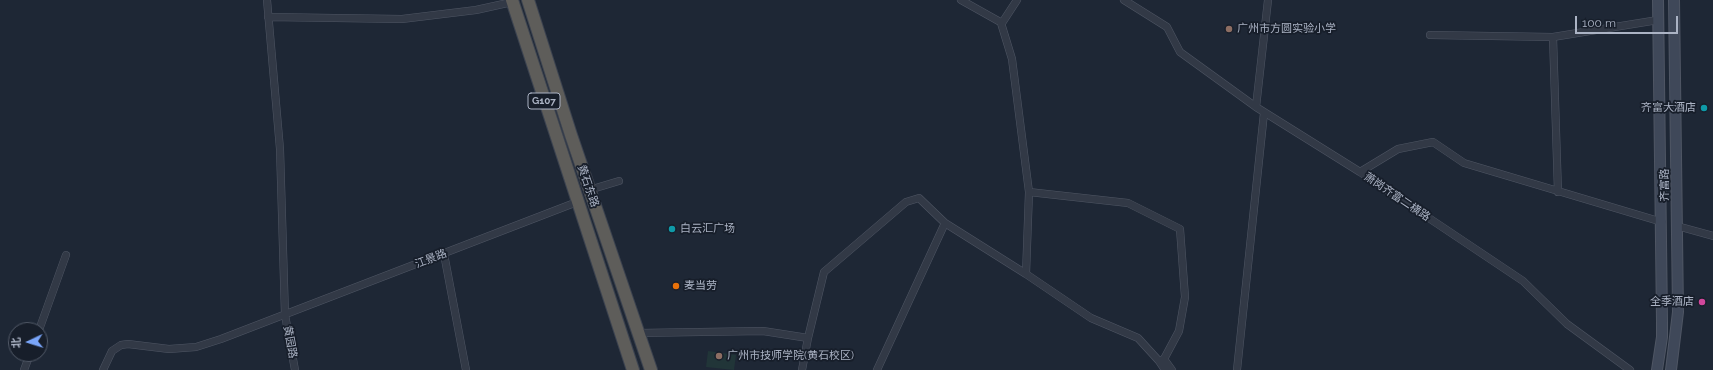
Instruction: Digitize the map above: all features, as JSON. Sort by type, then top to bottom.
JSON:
[{"type":"highway","name":"黄石东路","points":[[528,0],[589,190],[651,370]]},
{"type":"highway","name":"黄石东路","points":[[512,1],[633,370]]},
{"type":"main road","name":"齐富路","points":[[1657,370],[1662,338],[1662,222],[1658,0]]},
{"type":"main road","name":"齐富路","points":[[1671,370],[1678,312],[1674,0]]},
{"type":"main road","points":[[1662,312],[1678,312]]},
{"type":"street","name":"黄园路","points":[[267,0],[280,149],[285,315],[295,370]]},
{"type":"street","points":[[961,0],[1001,23],[1012,59],[1028,192],[1026,274]]},
{"type":"street","points":[[1001,23],[1016,0]]},
{"type":"street","name":"萧岗齐富二横路","points":[[1124,0],[1167,27],[1180,52],[1264,113],[1360,172],[1523,281],[1567,324],[1630,370]]},
{"type":"street","points":[[1256,107],[1268,0]]},
{"type":"street","points":[[268,17],[402,19],[476,10],[512,1]]},
{"type":"street","points":[[1430,35],[1554,37],[1658,20]]},
{"type":"street","points":[[1554,37],[1558,192]]},
{"type":"street","points":[[1237,370],[1264,113]]},
{"type":"street","points":[[1360,172],[1398,149],[1433,142],[1464,163],[1662,222]]},
{"type":"street","points":[[589,190],[619,181]]},
{"type":"street","points":[[1028,192],[1128,203],[1180,229],[1185,298],[1180,331],[1161,360]]},
{"type":"street","points":[[802,370],[824,272],[906,202],[918,198],[945,222],[1091,318],[1138,338],[1172,370]]},
{"type":"street","name":"江景路","points":[[103,370],[112,351],[121,345],[128,344],[169,349],[196,347],[285,315],[577,202]]},
{"type":"street","points":[[877,370],[945,222]]},
{"type":"street","points":[[1677,226],[1713,236]]},
{"type":"street","points":[[444,254],[466,370]]},
{"type":"street","points":[[42,322],[66,255]]},
{"type":"street","points":[[638,333],[763,331],[808,338]]},
{"type":"street","points":[[1161,360],[1165,370]]},
{"type":"green space","points":[[708,351],[736,355],[734,370],[706,367]]},
{"type":"place","name":"广州市方圆实验小学","points":[[1229,29]]},
{"type":"place","name":"齐富大酒店","points":[[1704,108]]},
{"type":"place","name":"白云汇广场","points":[[672,229]]},
{"type":"place","name":"麦当劳","points":[[676,286]]},
{"type":"place","name":"全季酒店","points":[[1702,302]]},
{"type":"place","name":"广州市技师学院(黄石校区)","points":[[719,356]]}]
